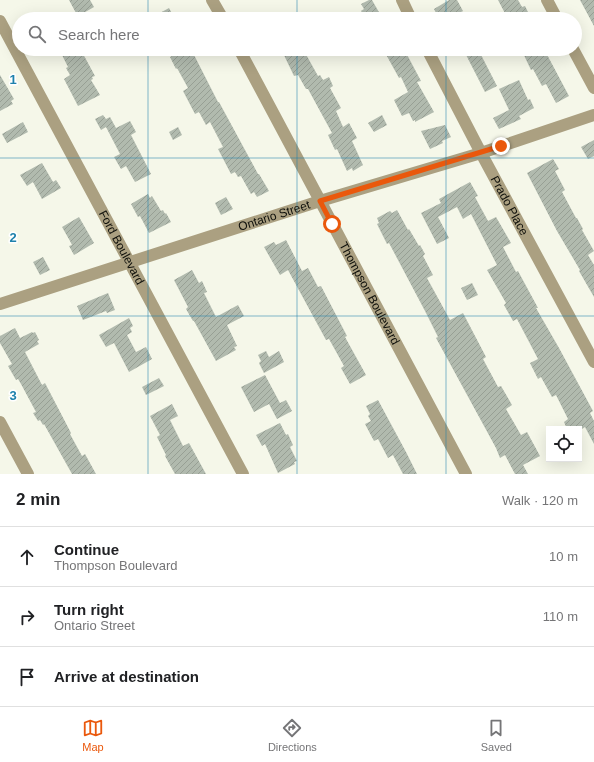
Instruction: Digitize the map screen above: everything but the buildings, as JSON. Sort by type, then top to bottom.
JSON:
[{"type":"street","points":[[212,0],[218,12]]},
{"type":"street","points":[[402,0],[408,12]]},
{"type":"street","points":[[547,0],[553,12]]},
{"type":"street","name":"Ford Boulevard","points":[[0,21],[12,44]]},
{"type":"street","name":"Ford Boulevard","points":[[19,56],[243,474]]},
{"type":"street","name":"Thompson Boulevard","points":[[243,56],[466,474]]},
{"type":"street","name":"Prado Place","points":[[431,56],[481,153],[594,362]]},
{"type":"street","points":[[577,56],[594,88]]},
{"type":"street","name":"Ontario Street","points":[[0,304],[129,264],[320,201],[481,153],[594,115]]},
{"type":"street","points":[[0,422],[28,474]]},
{"type":"route","points":[[332,224],[320,201],[501,146]]}]
